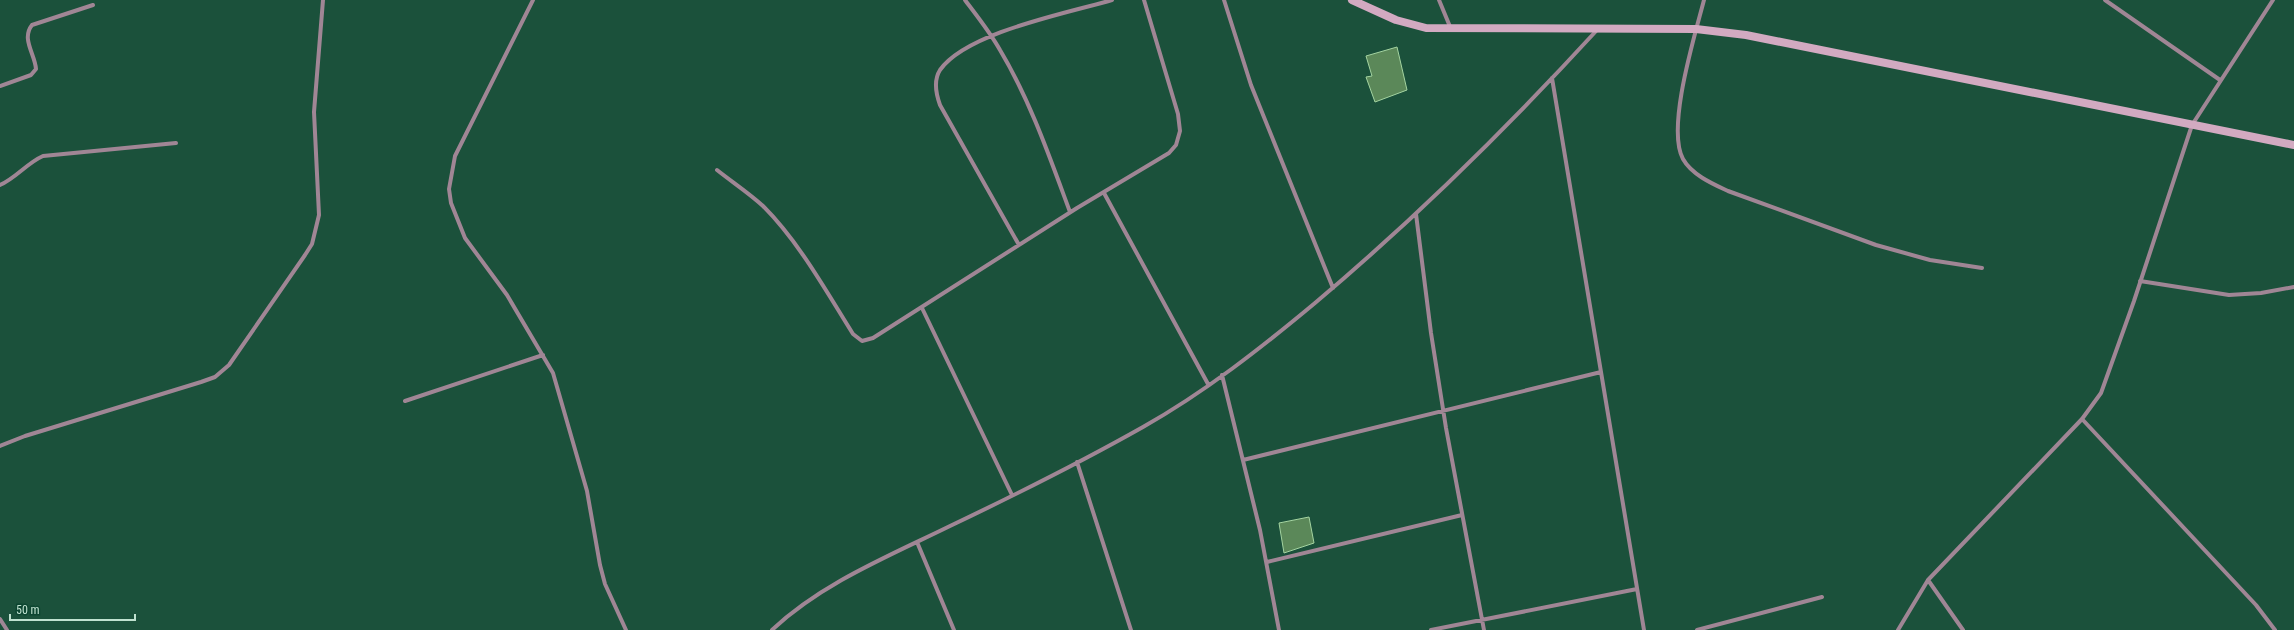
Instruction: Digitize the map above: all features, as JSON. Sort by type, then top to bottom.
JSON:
[{"type":"street","points":[[0,446],[25,436],[201,382],[215,377],[228,365],[305,255],[316,230],[319,215],[314,112],[323,0]]},
{"type":"street","points":[[533,0],[455,156],[449,189],[456,219],[464,238],[507,295],[543,355],[559,390],[587,491],[600,565],[605,584],[626,630]]},
{"type":"street","points":[[965,0],[991,35],[1010,67],[1025,99],[1070,212]]},
{"type":"street","points":[[1020,245],[936,95],[935,84],[940,71],[958,54],[991,35],[1112,0]]},
{"type":"street","points":[[717,170],[762,205],[769,213],[806,262],[853,334],[862,341],[873,338],[1070,212],[1169,153],[1176,145],[1180,131],[1178,114],[1144,0]]},
{"type":"street","points":[[1224,0],[1252,85],[1333,288]]},
{"type":"street","points":[[1352,0],[1411,25],[1426,28],[1597,30],[1696,29],[1746,35],[2294,145]]},
{"type":"street","points":[[1439,0],[1451,29]]},
{"type":"street","points":[[1704,0],[1696,29],[1679,112],[1677,132],[1684,160],[1695,171],[1708,182],[1728,191],[1876,245],[1930,260],[1982,268]]},
{"type":"street","points":[[2105,0],[2220,80]]},
{"type":"street","points":[[1898,630],[1928,580],[2082,419],[2101,393],[2192,125],[2273,0]]},
{"type":"street","points":[[0,86],[31,75],[36,69],[27,37],[28,31],[32,25],[93,5]]},
{"type":"street","points":[[772,630],[784,619],[822,593],[875,562],[1012,495],[1144,426],[1222,375],[1333,288],[1416,214],[1519,114],[1597,30]]},
{"type":"street","points":[[1552,78],[1644,630]]},
{"type":"street","points":[[0,185],[9,181],[36,159],[43,156],[176,143]]},
{"type":"street","points":[[1104,193],[1208,384]]},
{"type":"street","points":[[1416,214],[1431,333],[1443,411],[1484,630]]},
{"type":"street","points":[[2140,281],[2234,295],[2294,287]]},
{"type":"street","points":[[922,308],[1012,495]]},
{"type":"street","points":[[405,401],[543,355]]},
{"type":"street","points":[[1243,460],[1601,372]]},
{"type":"street","points":[[1222,375],[1267,562],[1278,630]]},
{"type":"street","points":[[2082,419],[2256,605],[2275,630]]},
{"type":"street","points":[[1077,462],[1131,630]]},
{"type":"street","points":[[1267,562],[1462,515]]},
{"type":"street","points":[[917,542],[954,630]]},
{"type":"street","points":[[1928,580],[1963,630]]},
{"type":"street","points":[[1431,630],[1482,618],[1637,589]]},
{"type":"street","points":[[1696,630],[1822,597]]},
{"type":"street","points":[[0,619],[7,630]]},
{"type":"building","points":[[1397,47],[1407,90],[1375,102],[1366,77],[1372,76],[1366,56]]},
{"type":"building","points":[[1309,517],[1314,543],[1284,553],[1279,523]]}]
